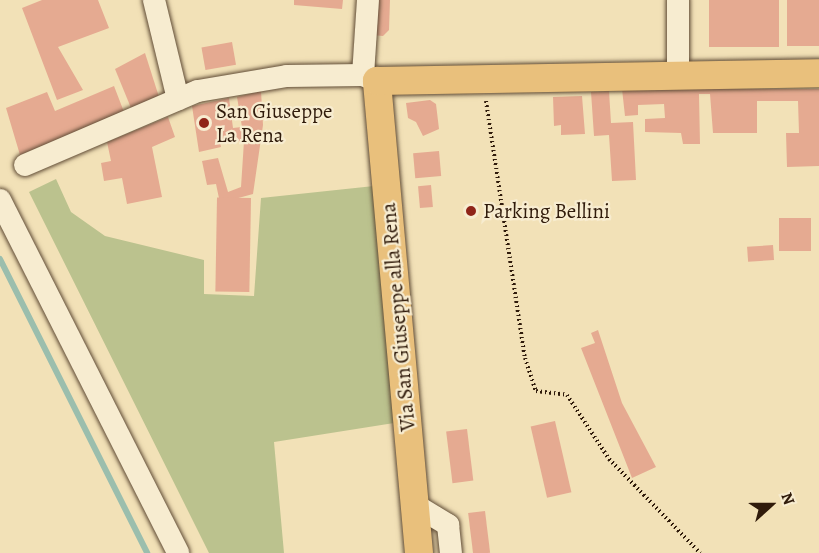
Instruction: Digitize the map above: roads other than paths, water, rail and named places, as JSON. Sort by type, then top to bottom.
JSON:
[{"type":"main road","points":[[370,78],[482,79],[819,73]]},
{"type":"main road","name":"Via San Giuseppe alla Rena","points":[[370,78],[419,553]]},
{"type":"street","points":[[154,0],[178,99]]},
{"type":"street","points":[[25,165],[178,99],[262,79],[370,78],[368,0]]},
{"type":"street","points":[[678,0],[678,74]]},
{"type":"street","points":[[0,200],[178,553]]},
{"type":"street","points":[[415,505],[448,525],[451,553]]},
{"type":"waterway","points":[[0,259],[147,553]]},
{"type":"place","name":"San Giuseppe La Rena","points":[[204,123]]},
{"type":"place","name":"Parking Bellini","points":[[471,211]]}]
